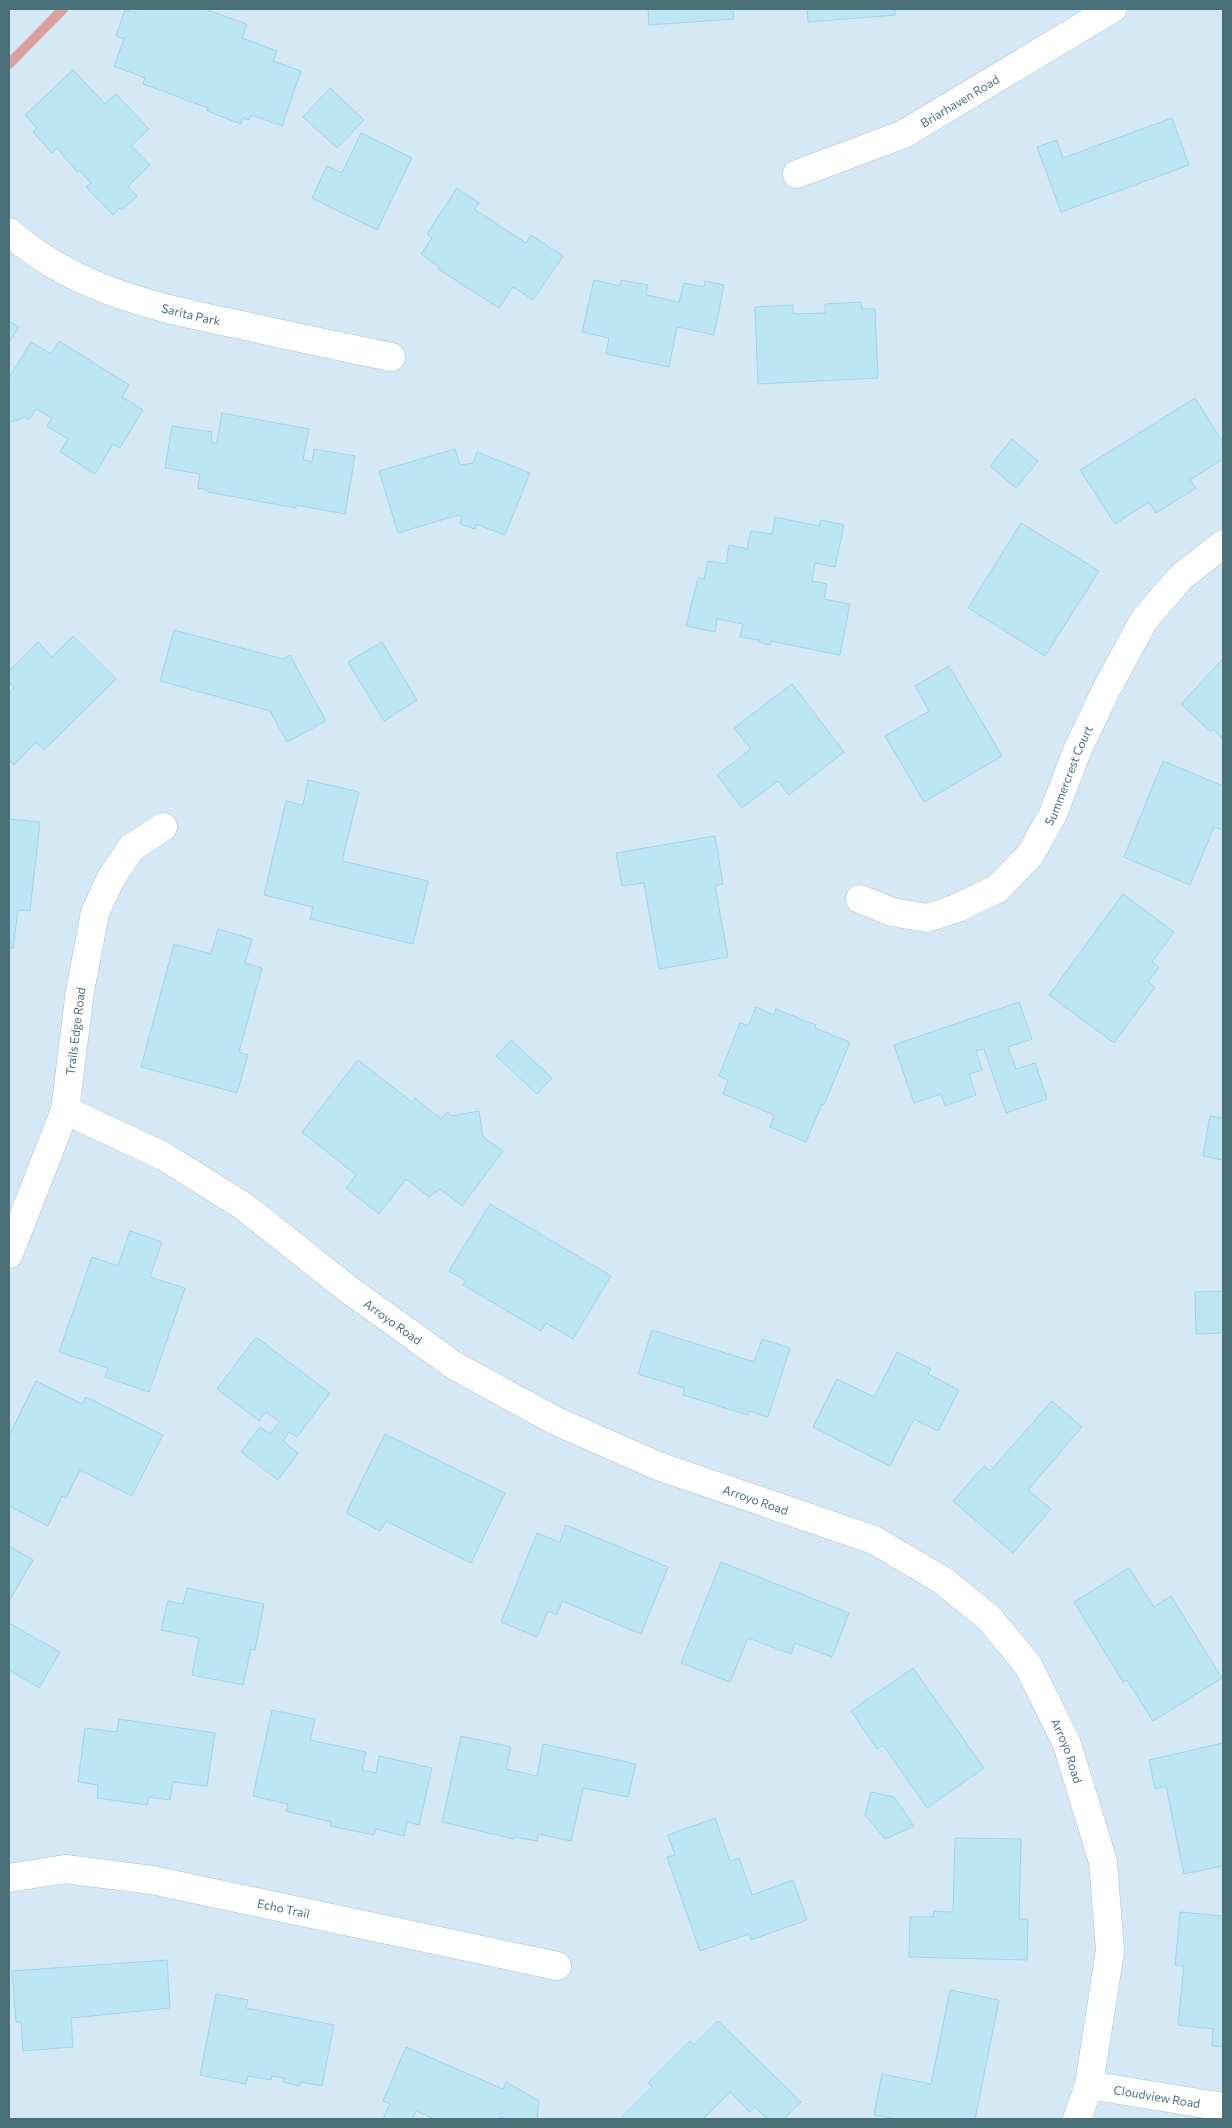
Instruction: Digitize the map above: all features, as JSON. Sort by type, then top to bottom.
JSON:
[{"type":"street","name":"Briarhaven Road","points":[[797,174],[904,134],[1112,9]]},
{"type":"street","name":"Sarita Park","points":[[9,232],[41,257],[115,294],[190,315],[391,357]]},
{"type":"street","name":"Summercrest Court","points":[[860,899],[892,912],[927,918],[957,908],[997,889],[1030,855],[1052,814],[1077,751],[1107,688],[1144,620],[1181,577],[1223,544]]},
{"type":"street","name":"Trails Edge Road","points":[[9,1254],[64,1110],[80,991],[95,913],[110,880],[131,848],[163,827]]},
{"type":"street","name":"Arroyo Road","points":[[64,1110],[165,1157],[243,1206],[348,1289],[455,1366],[505,1394],[556,1421],[658,1466],[874,1540],[942,1580],[989,1618],[1028,1666],[1067,1744],[1103,1862],[1110,1951],[1089,2085],[1077,2119]]},
{"type":"street","name":"Echo Trail","points":[[9,1878],[65,1870],[152,1880],[557,1966]]},
{"type":"street","name":"Cloudview Road","points":[[1089,2085],[1223,2107]]},
{"type":"shaded area","points":[[9,9],[1223,9],[1223,2119],[9,2119]]},
{"type":"building","points":[[137,9],[208,9],[247,24],[242,38],[277,51],[273,61],[301,71],[282,126],[251,115],[249,120],[243,118],[241,124],[207,111],[208,108],[143,84],[145,78],[114,66],[124,39],[116,36],[125,10],[135,13]]},
{"type":"building","points":[[648,9],[733,9],[734,19],[649,25]]},
{"type":"building","points":[[807,9],[895,9],[895,15],[808,22]]},
{"type":"building","points":[[73,70],[105,104],[116,94],[149,129],[131,146],[150,165],[128,186],[137,196],[122,210],[120,208],[113,215],[86,187],[91,183],[79,170],[77,172],[57,148],[52,153],[33,132],[37,128],[25,115]]},
{"type":"building","points":[[330,88],[364,120],[337,148],[303,117]]},
{"type":"building","points":[[1172,118],[1189,165],[1061,212],[1037,147],[1057,140],[1063,158]]},
{"type":"building","points":[[361,133],[412,158],[377,230],[312,198],[327,166],[342,173]]},
{"type":"building","points":[[457,188],[479,203],[474,209],[526,243],[531,235],[563,256],[533,300],[513,287],[499,308],[438,269],[439,267],[421,254],[432,238],[427,234]]},
{"type":"building","points":[[594,280],[620,286],[621,280],[648,285],[646,295],[679,302],[684,283],[704,287],[705,281],[724,285],[714,335],[677,327],[669,367],[606,354],[609,338],[582,332]]},
{"type":"building","points":[[861,302],[862,309],[875,309],[878,378],[758,384],[755,307],[793,305],[793,314],[825,313],[825,304]]},
{"type":"building","points":[[9,321],[19,327],[9,342]]},
{"type":"building","points":[[59,341],[129,385],[122,397],[143,410],[120,448],[113,444],[95,474],[60,452],[68,439],[47,426],[52,418],[36,409],[29,420],[25,417],[12,422],[9,421],[9,378],[31,342],[51,354]]},
{"type":"building","points":[[1195,398],[1223,443],[1223,459],[1190,480],[1196,488],[1156,513],[1149,502],[1115,524],[1080,470]]},
{"type":"building","points":[[222,413],[309,429],[303,460],[312,462],[314,449],[355,456],[345,514],[296,505],[296,508],[208,492],[208,490],[198,488],[200,474],[165,468],[172,426],[212,432],[211,442],[217,444]]},
{"type":"building","points":[[1012,439],[1038,461],[1016,488],[990,466]]},
{"type":"building","points":[[455,449],[460,465],[473,463],[477,452],[530,473],[505,535],[476,524],[475,529],[460,524],[462,517],[458,515],[398,533],[379,471]]},
{"type":"building","points":[[775,517],[819,526],[821,520],[844,525],[835,567],[815,563],[812,581],[827,584],[824,599],[850,604],[840,655],[771,641],[770,645],[758,642],[759,640],[740,637],[743,624],[717,619],[715,632],[686,626],[698,578],[704,579],[708,561],[726,564],[729,545],[747,549],[751,531],[772,534]]},
{"type":"building","points":[[1021,523],[1099,571],[1045,656],[968,608]]},
{"type":"building","points":[[174,630],[283,659],[290,655],[326,721],[287,742],[270,711],[160,681]]},
{"type":"building","points":[[73,636],[116,679],[44,750],[36,742],[14,765],[9,760],[9,693],[14,688],[9,682],[9,671],[38,642],[52,657]]},
{"type":"building","points":[[382,642],[417,700],[384,721],[348,662]]},
{"type":"building","points":[[1223,659],[1223,739],[1213,729],[1211,732],[1181,704]]},
{"type":"building","points":[[949,666],[1002,756],[924,802],[885,736],[929,711],[915,686]]},
{"type":"building","points":[[792,684],[844,752],[789,795],[778,781],[742,808],[717,775],[751,749],[734,728]]},
{"type":"building","points":[[1163,761],[1223,786],[1223,830],[1214,827],[1190,885],[1124,857]]},
{"type":"building","points":[[308,780],[359,792],[342,861],[428,881],[413,944],[310,919],[313,907],[264,895],[286,801],[303,805]]},
{"type":"building","points":[[9,819],[40,822],[30,911],[18,910],[13,948],[9,948]]},
{"type":"building","points":[[715,836],[723,884],[715,886],[728,957],[659,969],[644,883],[622,886],[616,853]]},
{"type":"building","points":[[1123,894],[1174,932],[1152,962],[1159,967],[1148,982],[1155,987],[1114,1043],[1049,995]]},
{"type":"building","points":[[218,929],[252,939],[245,963],[262,968],[239,1052],[248,1055],[237,1093],[141,1067],[174,944],[211,954]]},
{"type":"building","points":[[1019,1002],[1032,1039],[1008,1047],[1016,1069],[1035,1063],[1047,1099],[1006,1113],[984,1049],[976,1051],[982,1070],[969,1074],[976,1095],[945,1106],[941,1094],[914,1103],[894,1045]]},
{"type":"building","points":[[756,1007],[774,1015],[776,1009],[816,1025],[815,1028],[850,1042],[824,1105],[822,1104],[806,1142],[770,1127],[774,1115],[723,1094],[728,1080],[719,1076],[740,1023],[748,1026]]},
{"type":"building","points":[[511,1040],[552,1078],[537,1094],[496,1056]]},
{"type":"building","points":[[358,1060],[412,1102],[415,1098],[441,1119],[447,1112],[451,1116],[479,1111],[483,1137],[503,1151],[462,1206],[440,1189],[429,1197],[406,1179],[379,1214],[346,1188],[356,1175],[302,1132]]},
{"type":"building","points":[[1210,1116],[1223,1118],[1223,1160],[1203,1156]]},
{"type":"building","points":[[490,1204],[611,1276],[573,1339],[546,1323],[541,1331],[463,1285],[466,1281],[449,1271]]},
{"type":"building","points":[[130,1231],[162,1242],[150,1277],[185,1288],[149,1392],[105,1377],[108,1368],[59,1352],[92,1257],[118,1266]]},
{"type":"building","points":[[1223,1291],[1223,1333],[1196,1334],[1195,1292]]},
{"type":"building","points":[[652,1330],[754,1362],[762,1339],[790,1348],[768,1417],[749,1411],[748,1415],[683,1395],[684,1388],[638,1374]]},
{"type":"building","points":[[256,1337],[330,1393],[297,1437],[289,1432],[283,1441],[298,1453],[278,1480],[241,1452],[260,1427],[270,1434],[279,1422],[266,1412],[259,1421],[217,1389]]},
{"type":"building","points":[[897,1352],[931,1369],[928,1374],[959,1390],[938,1431],[914,1419],[890,1466],[813,1427],[837,1379],[874,1397]]},
{"type":"building","points":[[36,1381],[82,1404],[86,1397],[163,1435],[132,1496],[80,1470],[66,1498],[62,1496],[48,1526],[9,1506],[9,1436]]},
{"type":"building","points":[[1052,1401],[1082,1427],[1028,1490],[1051,1509],[1013,1553],[953,1501],[984,1466],[990,1471]]},
{"type":"building","points":[[385,1434],[505,1493],[471,1563],[386,1521],[380,1531],[346,1513]]},
{"type":"building","points":[[566,1525],[668,1567],[641,1634],[562,1601],[557,1615],[548,1611],[537,1637],[501,1622],[537,1533],[560,1542]]},
{"type":"building","points":[[9,1546],[33,1560],[9,1601]]},
{"type":"building","points":[[721,1562],[849,1613],[832,1657],[795,1643],[791,1654],[748,1638],[730,1682],[681,1663]]},
{"type":"building","points":[[1129,1568],[1154,1607],[1171,1596],[1222,1678],[1153,1721],[1127,1680],[1123,1682],[1074,1602]]},
{"type":"building","points":[[187,1588],[264,1604],[255,1650],[251,1649],[243,1685],[192,1675],[199,1638],[161,1630],[168,1601],[183,1604]]},
{"type":"building","points":[[9,1623],[60,1652],[39,1688],[9,1670]]},
{"type":"building","points":[[913,1668],[984,1768],[927,1808],[883,1745],[877,1749],[851,1711]]},
{"type":"building","points":[[272,1710],[315,1719],[310,1740],[366,1752],[362,1770],[376,1773],[379,1756],[432,1768],[419,1825],[407,1822],[404,1836],[376,1829],[374,1835],[330,1826],[331,1822],[286,1811],[288,1804],[253,1796]]},
{"type":"building","points":[[119,1719],[215,1733],[207,1786],[173,1782],[170,1800],[149,1797],[147,1805],[97,1798],[98,1785],[78,1782],[85,1728],[117,1732]]},
{"type":"building","points":[[461,1736],[511,1747],[506,1769],[537,1776],[543,1744],[636,1764],[628,1797],[583,1788],[571,1841],[538,1834],[537,1841],[514,1837],[514,1839],[442,1822]]},
{"type":"building","points":[[1223,1743],[1223,1866],[1184,1874],[1166,1786],[1155,1789],[1149,1760]]},
{"type":"building","points":[[871,1792],[894,1797],[914,1826],[885,1839],[865,1815]]},
{"type":"building","points":[[715,1818],[730,1861],[739,1858],[752,1895],[793,1880],[807,1920],[751,1940],[749,1934],[700,1951],[667,1857],[675,1855],[668,1835]]},
{"type":"building","points":[[955,1838],[1021,1839],[1019,1919],[1028,1919],[1027,1960],[909,1957],[910,1917],[933,1917],[934,1911],[953,1912]]},
{"type":"building","points":[[1180,1912],[1223,1916],[1223,2047],[1212,2046],[1213,2029],[1178,2025],[1184,1966],[1175,1965]]},
{"type":"building","points":[[167,1960],[170,2008],[71,2018],[73,2047],[23,2051],[21,2022],[16,2022],[12,1971]]},
{"type":"building","points":[[950,1990],[999,2000],[975,2119],[898,2119],[874,2115],[882,2074],[931,2084]]},
{"type":"building","points":[[216,1994],[248,2000],[246,2008],[334,2025],[322,2086],[301,2082],[300,2086],[283,2082],[284,2078],[272,2076],[271,2080],[248,2076],[246,2084],[200,2075]]},
{"type":"building","points":[[718,2021],[801,2102],[784,2119],[767,2119],[755,2107],[750,2112],[730,2092],[703,2119],[620,2119],[652,2087],[648,2083],[690,2041],[694,2045]]},
{"type":"building","points":[[406,2047],[503,2089],[506,2082],[539,2101],[537,2119],[506,2119],[500,2117],[499,2119],[435,2119],[416,2111],[413,2119],[383,2119],[390,2104],[383,2101]]},
{"type":"waterway","points":[[9,64],[63,9]]}]
